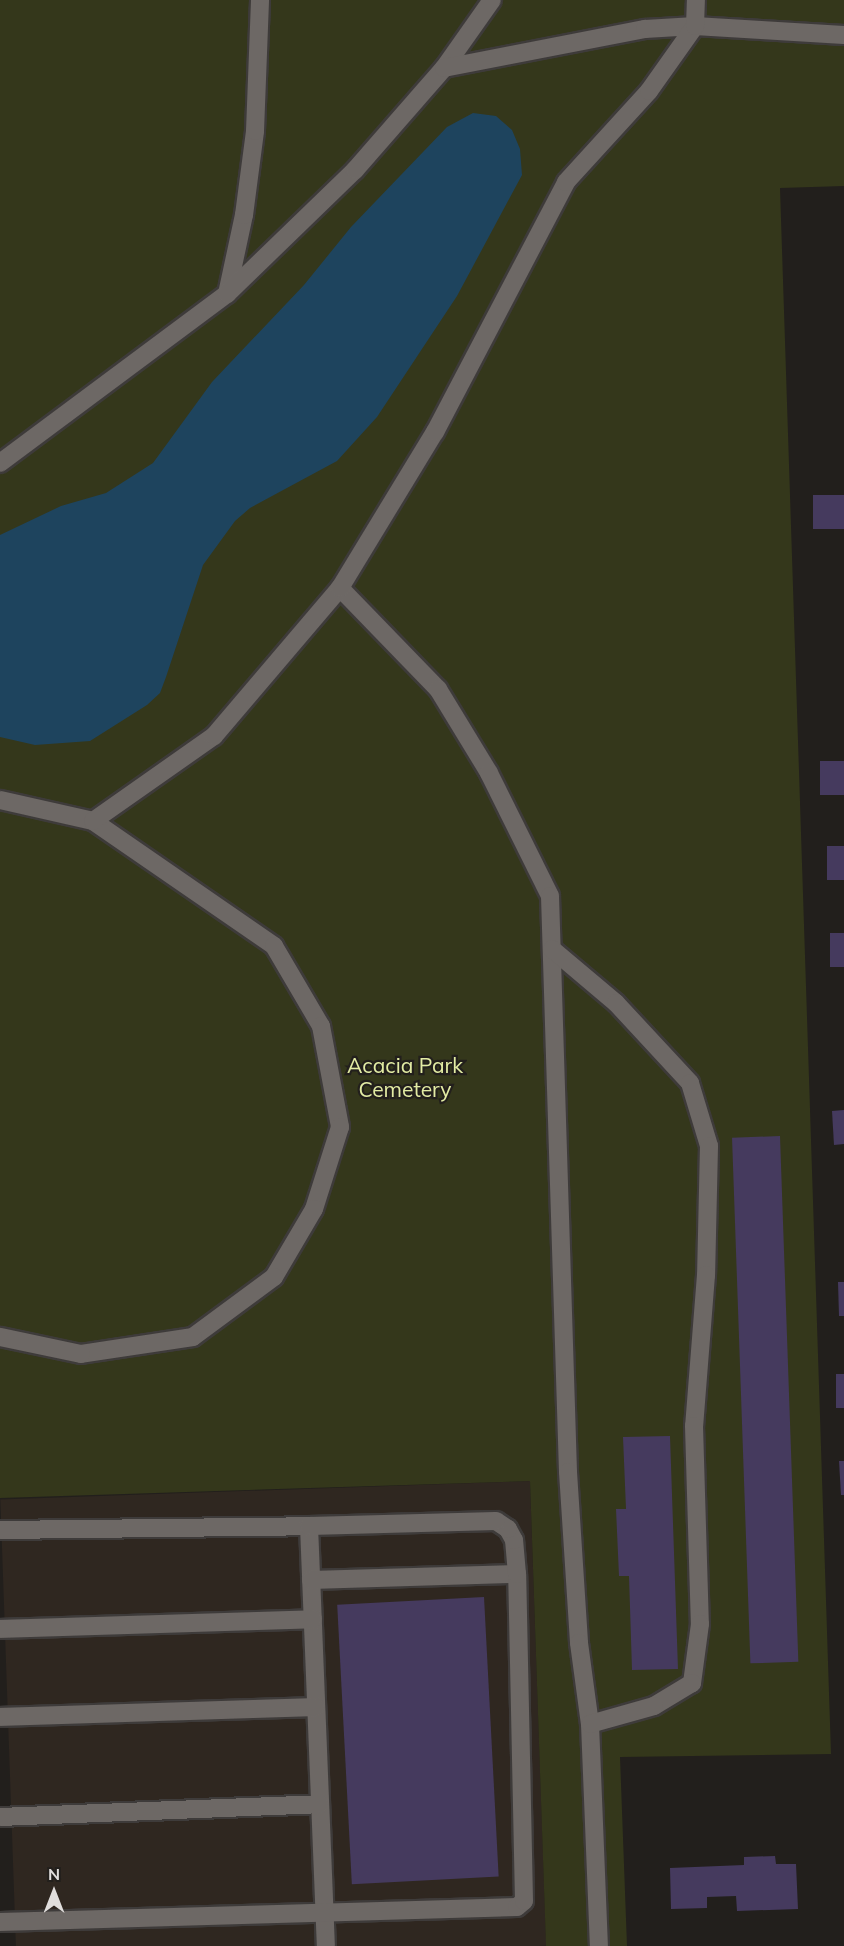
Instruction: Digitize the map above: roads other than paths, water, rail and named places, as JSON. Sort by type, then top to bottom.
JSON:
[{"type":"lane","points":[[227,294],[244,215],[255,131],[260,0]]},
{"type":"lane","points":[[0,462],[227,294],[355,170],[444,68],[492,0]]},
{"type":"lane","points":[[93,821],[214,736],[340,588],[435,432],[566,182],[649,91],[695,26],[696,0]]},
{"type":"lane","points":[[444,68],[574,41],[695,26],[844,35]]},
{"type":"lane","points":[[340,588],[438,689],[489,773],[550,896],[568,1472],[579,1643],[590,1725],[599,1946]]},
{"type":"lane","points":[[0,800],[93,821],[274,946],[321,1026],[340,1127],[314,1209],[274,1276],[193,1337],[81,1354],[0,1337]]},
{"type":"lane","points":[[552,949],[616,1003],[690,1083],[709,1146],[706,1275],[694,1426],[700,1623],[692,1683],[654,1706],[590,1725]]},
{"type":"lane","points":[[0,1530],[496,1521],[508,1529],[514,1540],[517,1574],[525,1894],[517,1907],[0,1922]]},
{"type":"lane","points":[[309,1526],[326,1946]]},
{"type":"lane","points":[[311,1580],[517,1574]]},
{"type":"lane","points":[[0,1629],[313,1619]]},
{"type":"lane","points":[[0,1718],[316,1707]]},
{"type":"lane","points":[[0,1817],[320,1804]]},
{"type":"water","points":[[473,113],[496,116],[512,130],[520,149],[522,175],[457,296],[377,417],[337,461],[250,508],[235,521],[203,565],[160,693],[147,705],[90,741],[35,745],[0,737],[0,535],[61,506],[106,493],[153,463],[212,382],[304,285],[351,227],[447,127]]},
{"type":"park label","name":"Acacia Park Cemetery","points":[[405,1077]]}]
